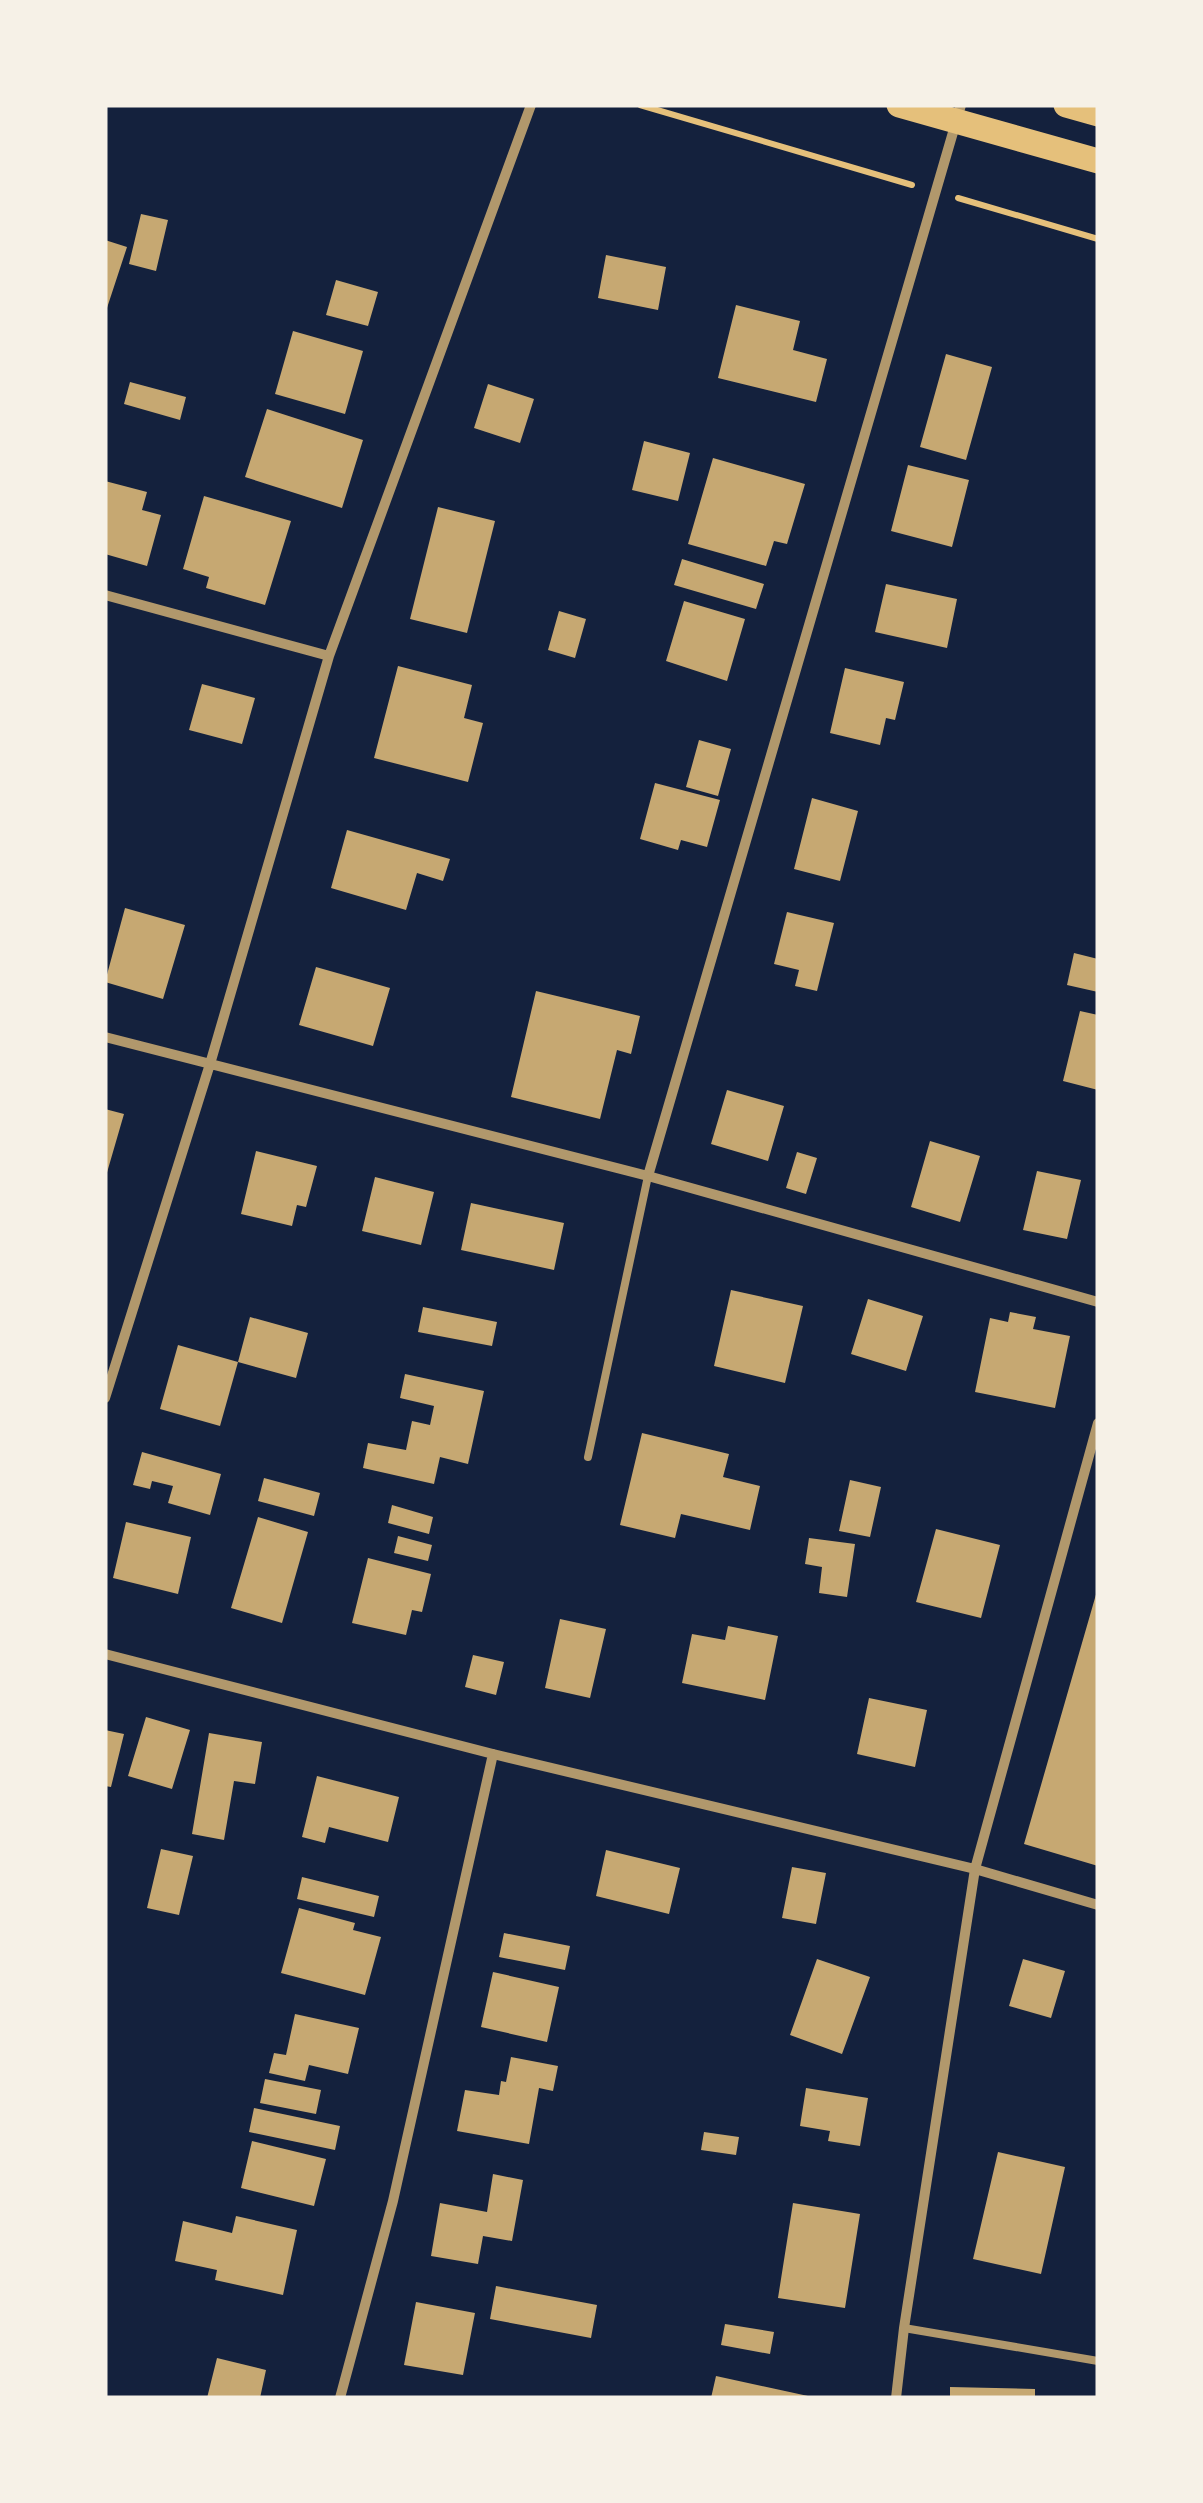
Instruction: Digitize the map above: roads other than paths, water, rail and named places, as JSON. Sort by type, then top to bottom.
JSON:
[{"type":"main road","points":[[899,105],[958,113],[1098,161]]},
{"type":"main road","points":[[1066,105],[1098,114]]},
{"type":"street","points":[[105,1398],[210,1064],[330,656],[532,105]]},
{"type":"street","points":[[648,1176],[958,113]]},
{"type":"street","points":[[105,595],[330,656]]},
{"type":"street","points":[[105,1037],[648,1176],[1098,1302]]},
{"type":"street","points":[[896,2398],[975,1869],[1098,1423]]},
{"type":"street","points":[[105,1654],[494,1754],[975,1869],[1098,1906]]},
{"type":"street","points":[[340,2398],[394,2201],[494,1754]]},
{"type":"lane","points":[[588,1458],[648,1176]]},
{"type":"lane","points":[[904,2328],[1098,2361]]}]
